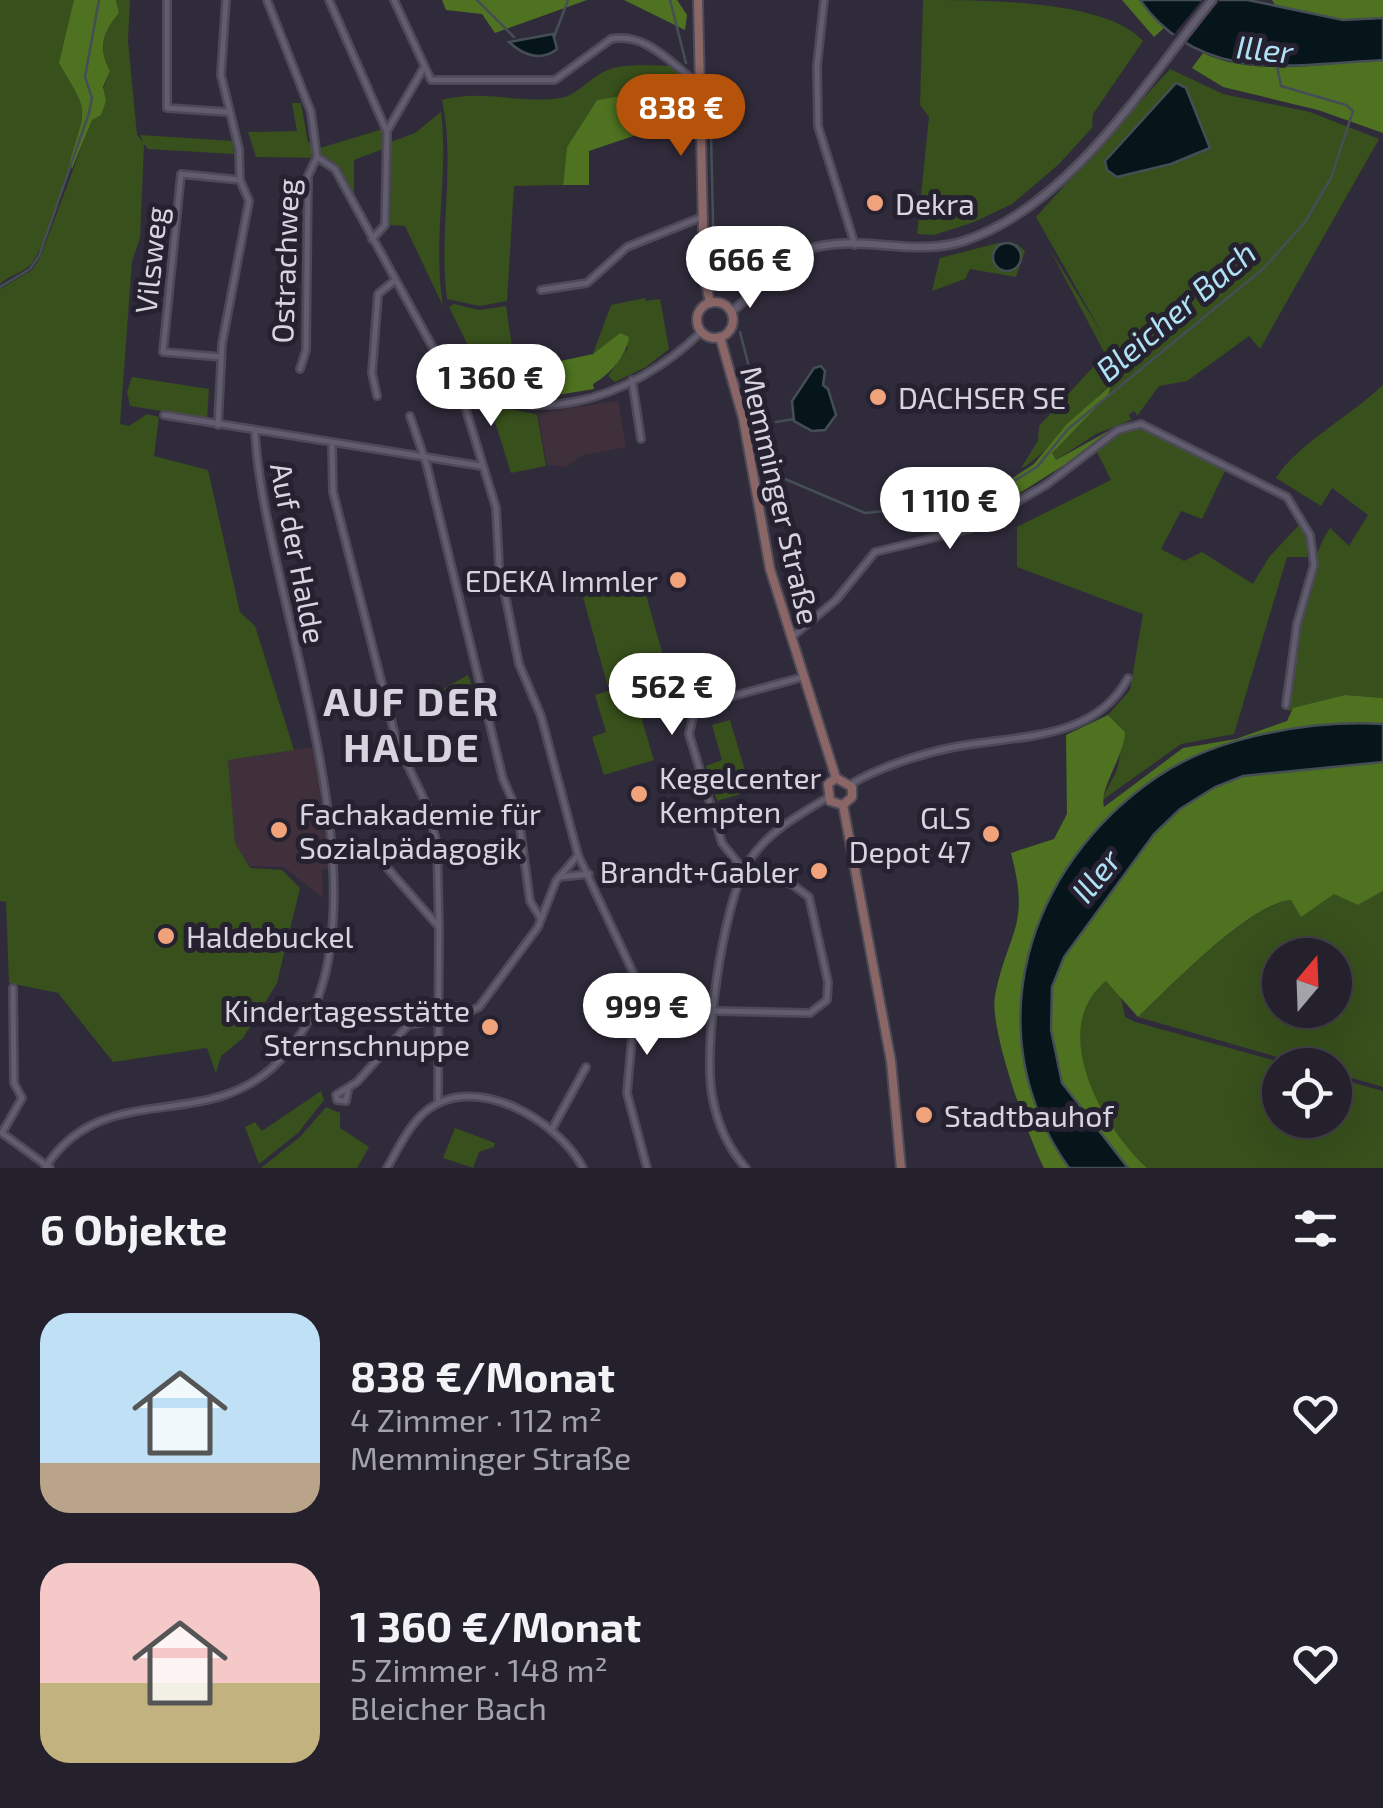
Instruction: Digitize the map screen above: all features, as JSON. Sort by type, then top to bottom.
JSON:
[{"type":"main road","points":[[698,0],[704,273],[710,303]]},
{"type":"main road","points":[[701,332],[698,315],[710,303],[722,304],[730,312]]},
{"type":"main road","name":"Memminger Straße","points":[[720,337],[732,324],[730,312]]},
{"type":"main road","name":"Memminger Straße","points":[[701,332],[720,337]]},
{"type":"main road","name":"Memminger Straße","points":[[720,337],[743,418],[770,569],[836,778]]},
{"type":"main road","points":[[836,778],[850,784],[852,797],[842,805],[827,798],[828,784],[836,778]]},
{"type":"main road","points":[[842,805],[890,1061],[901,1168]]},
{"type":"street","points":[[167,0],[167,108],[227,112]]},
{"type":"street","points":[[218,425],[222,357],[249,209],[240,180],[240,149],[227,112],[221,75],[226,0]]},
{"type":"street","points":[[267,0],[311,112],[316,156],[335,169],[444,368],[465,387],[487,398],[538,407],[599,394],[632,380],[701,332]]},
{"type":"street","points":[[330,0],[387,132],[385,225],[371,240]]},
{"type":"street","points":[[394,0],[431,80],[554,80],[611,39],[621,37],[652,46],[698,83]]},
{"type":"street","points":[[824,0],[817,66],[818,126],[856,245]]},
{"type":"street","points":[[730,312],[784,261],[807,249],[856,245],[928,248],[978,235],[1024,212],[1080,162],[1212,0]]},
{"type":"street","points":[[387,132],[424,69]]},
{"type":"street","name":"Ostrachweg","points":[[300,369],[306,350],[308,176],[316,156]]},
{"type":"street","name":"Vilsweg","points":[[222,357],[163,352],[168,288],[181,174],[240,180]]},
{"type":"street","points":[[541,290],[588,282],[627,246],[702,217]]},
{"type":"street","points":[[377,396],[372,374],[378,294],[394,281]]},
{"type":"street","points":[[632,380],[641,439]]},
{"type":"street","points":[[464,400],[496,508],[499,565],[519,664],[541,716],[578,855],[638,981],[627,1094],[647,1168]]},
{"type":"street","points":[[164,415],[481,466]]},
{"type":"street","points":[[410,416],[503,779],[518,813],[530,902],[541,918]]},
{"type":"street","points":[[790,638],[836,600],[875,552],[970,529],[1046,485],[1118,430],[1141,424],[1288,497],[1310,534],[1314,565],[1296,624],[1286,705]]},
{"type":"street","name":"Auf der Halde","points":[[47,1167],[66,1142],[92,1122],[132,1110],[209,1102],[249,1086],[275,1066],[297,1038],[314,1004],[332,948],[332,846],[318,736],[292,647],[263,505],[255,431]]},
{"type":"street","points":[[332,444],[333,492],[397,744],[429,810],[437,845],[441,1018],[438,1103]]},
{"type":"street","points":[[715,1011],[810,1013],[824,1006],[829,992],[809,897],[731,857],[722,842],[689,734],[690,722],[708,703],[803,677]]},
{"type":"street","points":[[850,784],[950,748],[1071,728],[1112,702],[1128,678]]},
{"type":"street","points":[[746,1168],[724,1135],[713,1099],[721,941],[746,867],[774,834],[827,798]]},
{"type":"street","points":[[332,846],[375,854],[439,927]]},
{"type":"street","points":[[348,1090],[394,1035],[408,1025],[480,1007],[521,954],[560,877],[578,855]]},
{"type":"street","points":[[560,877],[589,874]]},
{"type":"street","points":[[13,988],[14,1083],[22,1098],[1,1132],[47,1167]]},
{"type":"street","points":[[552,1128],[586,1068]]},
{"type":"street","points":[[386,1168],[416,1122],[438,1103],[480,1098],[512,1107],[552,1128],[583,1168]]},
{"type":"shaded area","points":[[618,401],[626,447],[583,455],[566,467],[547,465],[538,413]]},
{"type":"shaded area","name":"Fachakademie für Sozialpädagogik","points":[[314,747],[329,868],[322,870],[323,898],[284,867],[249,866],[234,843],[228,759]]},
{"type":"green space","points":[[0,0],[74,0],[66,75],[81,93],[83,106],[67,179],[39,251],[29,266],[0,284]]},
{"type":"green space","points":[[74,0],[116,0],[119,13],[104,41],[110,71],[103,87],[106,101],[101,115],[92,120],[72,169],[70,162],[82,110],[59,63]]},
{"type":"green space","points":[[116,0],[130,0],[128,41],[137,135],[143,142],[140,135],[233,141],[234,154],[148,149],[144,144],[140,238],[132,261],[120,424],[129,426],[147,414],[159,417],[154,456],[208,470],[240,612],[255,626],[294,750],[228,760],[235,843],[250,868],[282,870],[300,888],[277,983],[243,1038],[221,1056],[216,1073],[207,1048],[113,1062],[58,993],[9,983],[6,902],[0,901],[0,289],[32,270],[40,258],[110,71],[104,41],[119,13]]},
{"type":"green space","points":[[442,0],[587,0],[495,33],[482,14],[446,10]]},
{"type":"green space","points":[[624,0],[677,0],[687,15],[685,30]]},
{"type":"green space","points":[[923,0],[1011,2],[1074,10],[1126,27],[1143,41],[1093,114],[1092,128],[1058,165],[1012,204],[934,235],[917,234],[929,117],[920,105]]},
{"type":"green space","points":[[1122,0],[1140,0],[1164,28],[1154,37]]},
{"type":"green space","points":[[1272,0],[1383,0],[1383,18],[1343,20],[1277,8]]},
{"type":"green space","points":[[1203,53],[1224,61],[1268,67],[1383,60],[1383,133],[1318,110],[1223,87],[1192,68]]},
{"type":"green space","points":[[671,66],[685,75],[688,117],[660,127],[662,113],[597,100],[567,147],[563,185],[514,186],[507,301],[480,306],[447,299],[447,150],[442,100],[472,96],[560,98],[615,68]]},
{"type":"green space","points":[[1170,69],[1223,94],[1310,112],[1379,139],[1260,349],[1249,336],[1187,381],[1159,386],[1137,416],[1135,411],[1129,414],[1131,420],[1096,434],[1056,460],[1051,453],[1109,385],[1051,444],[1021,468],[1038,441],[1039,426],[1105,354],[1049,248],[1103,335],[1036,217]]},
{"type":"green space","points":[[646,92],[662,113],[660,127],[589,151],[589,185],[563,185],[567,147],[597,100]]},
{"type":"green space","points":[[292,103],[301,103],[308,142],[320,148],[383,129],[383,149],[354,160],[354,195],[337,165],[328,158],[256,157],[248,132],[297,131]]},
{"type":"green space","points":[[441,112],[439,257],[443,306],[405,226],[390,225],[391,142],[415,133]]},
{"type":"green space","points":[[998,243],[1017,244],[1025,251],[1016,277],[970,269],[965,279],[932,291],[940,258]]},
{"type":"green space","points":[[660,299],[669,349],[646,367],[615,382],[608,376],[628,348],[620,333],[593,354],[611,305]]},
{"type":"green space","points":[[454,304],[479,310],[506,306],[520,401],[469,385],[476,362],[449,307]]},
{"type":"green space","points":[[620,333],[629,337],[621,358],[593,384],[594,389],[520,401],[514,371],[593,354]]},
{"type":"green space","points":[[132,377],[209,389],[207,418],[130,406],[127,392]]},
{"type":"green space","points":[[1111,385],[1108,395],[1052,453],[1056,460],[1119,425],[1120,432],[1097,452],[1093,447],[999,506],[996,489],[1034,464],[1067,424]]},
{"type":"green space","points":[[1383,385],[1383,698],[1345,695],[1288,711],[1301,615],[1321,545],[1330,528],[1349,546],[1368,515],[1332,488],[1321,506],[1276,478],[1296,454]]},
{"type":"green space","points":[[490,406],[537,414],[546,466],[511,473]]},
{"type":"green space","points":[[1139,426],[1225,471],[1202,519],[1181,511],[1161,549],[1184,561],[1202,552],[1253,584],[1269,557],[1300,524],[1308,540],[1307,557],[1287,557],[1234,734],[1181,744],[1101,801],[1117,770],[1125,732],[1108,715],[1130,690],[1143,614],[1017,567],[1017,527],[1111,480],[1097,452],[1120,432]]},
{"type":"green space","points":[[641,576],[666,667],[607,684],[582,593]]},
{"type":"green space","points":[[468,675],[472,686],[438,713],[434,694]]},
{"type":"green space","points":[[631,684],[654,760],[604,775],[592,737],[606,732],[595,695]]},
{"type":"green space","points":[[1345,695],[1383,698],[1383,724],[1295,728],[1207,751],[1157,777],[1112,814],[1075,857],[1047,904],[1028,956],[1021,1009],[1024,1063],[1040,1116],[1069,1168],[1044,1168],[1004,1056],[995,996],[1018,914],[1017,878],[1011,853],[1054,839],[1067,814],[1066,735],[1108,715],[1125,732],[1105,791],[1104,807],[1183,748],[1236,739],[1287,721],[1293,708]]},
{"type":"green space","points":[[730,720],[751,791],[717,801],[706,766],[722,760],[712,725]]},
{"type":"green space","points":[[1383,762],[1383,891],[1358,905],[1334,894],[1301,917],[1291,900],[1254,915],[1211,948],[1138,1017],[1106,981],[1089,1001],[1081,1025],[1081,1050],[1088,1077],[1113,1128],[1147,1168],[1128,1168],[1062,1083],[1051,1030],[1052,987],[1064,957],[1154,834],[1180,809],[1215,787],[1243,776]]},
{"type":"green space","points":[[1383,891],[1383,1087],[1352,1078],[1352,1048],[1262,1048],[1262,1053],[1138,1017],[1211,949],[1254,916],[1291,900],[1296,907],[1334,893],[1358,905]]},
{"type":"green space","points":[[1106,981],[1120,992],[1125,1017],[1135,1022],[1262,1057],[1262,1138],[1352,1138],[1352,1083],[1383,1091],[1383,1168],[1147,1168],[1113,1128],[1087,1078],[1081,1025],[1089,1001]]},
{"type":"green space","points":[[321,1091],[324,1100],[298,1133],[259,1164],[245,1127],[255,1122],[262,1131]]},
{"type":"green space","points":[[326,1107],[340,1113],[340,1128],[369,1147],[357,1168],[261,1168],[301,1136]]},
{"type":"green space","points":[[455,1128],[495,1143],[479,1152],[473,1168],[443,1158]]},
{"type":"water","name":"Iller","points":[[1140,0],[1248,0],[1343,20],[1383,18],[1383,60],[1282,66],[1220,58],[1191,46],[1164,27]]},
{"type":"water","points":[[553,34],[557,49],[545,55],[526,53],[509,42]]},
{"type":"water","points":[[1176,83],[1186,88],[1210,148],[1171,164],[1117,177],[1107,170],[1105,161]]},
{"type":"water","points":[[1007,243],[1017,247],[1021,257],[1017,267],[1007,271],[997,267],[993,257],[997,247]]},
{"type":"water","points":[[821,366],[825,371],[823,385],[836,415],[825,430],[812,431],[794,421],[792,401],[814,368]]},
{"type":"water","name":"Iller","points":[[1383,724],[1383,762],[1243,776],[1215,787],[1180,809],[1154,834],[1064,957],[1052,987],[1051,1030],[1062,1083],[1128,1168],[1069,1168],[1040,1116],[1024,1063],[1021,1009],[1028,956],[1047,904],[1075,857],[1112,814],[1157,777],[1208,751],[1296,728]]},
{"type":"pier","points":[[1202,0],[1220,0],[1182,48],[1170,39]]},
{"type":"waterway","name":"Bleicher Bach","points":[[0,287],[30,269],[39,256],[89,113],[92,98],[85,77],[99,0]]},
{"type":"waterway","name":"Bleicher Bach","points":[[477,0],[514,37]]},
{"type":"waterway","name":"Bleicher Bach","points":[[554,37],[568,0]]},
{"type":"waterway","name":"Bleicher Bach","points":[[670,0],[686,63]]},
{"type":"waterway","name":"Bleicher Bach","points":[[770,456],[773,471],[785,479],[865,513],[963,503],[991,495],[1037,467],[1068,429],[1264,268],[1305,222],[1331,178],[1353,111],[1346,105],[1281,86],[1277,66]]},
{"type":"waterway","name":"Bleicher Bach","points":[[704,80],[710,88],[714,264],[717,277],[732,288]]},
{"type":"waterway","name":"Bleicher Bach","points":[[740,332],[767,437]]},
{"type":"waterway","points":[[776,422],[794,419]]},
{"type":"place","name":"Dekra","points":[[875,203]]},
{"type":"place","name":"DACHSER SE","points":[[878,397]]},
{"type":"place","name":"EDEKA Immler","points":[[678,580]]},
{"type":"place","name":"Kegelcenter Kempten","points":[[639,794]]},
{"type":"place","name":"Fachakademie für Sozialpädagogik","points":[[279,830]]},
{"type":"place","name":"GLS Depot 47","points":[[991,834]]},
{"type":"place","name":"Brandt+Gabler","points":[[819,871]]},
{"type":"place","name":"Haldebuckel","points":[[166,936]]},
{"type":"place","name":"Kindertagesstätte Sternschnuppe","points":[[490,1027]]},
{"type":"place","name":"Stadtbauhof","points":[[924,1115]]},
{"type":"district","name":"AUF DER HALDE","points":[[412,723]]}]
